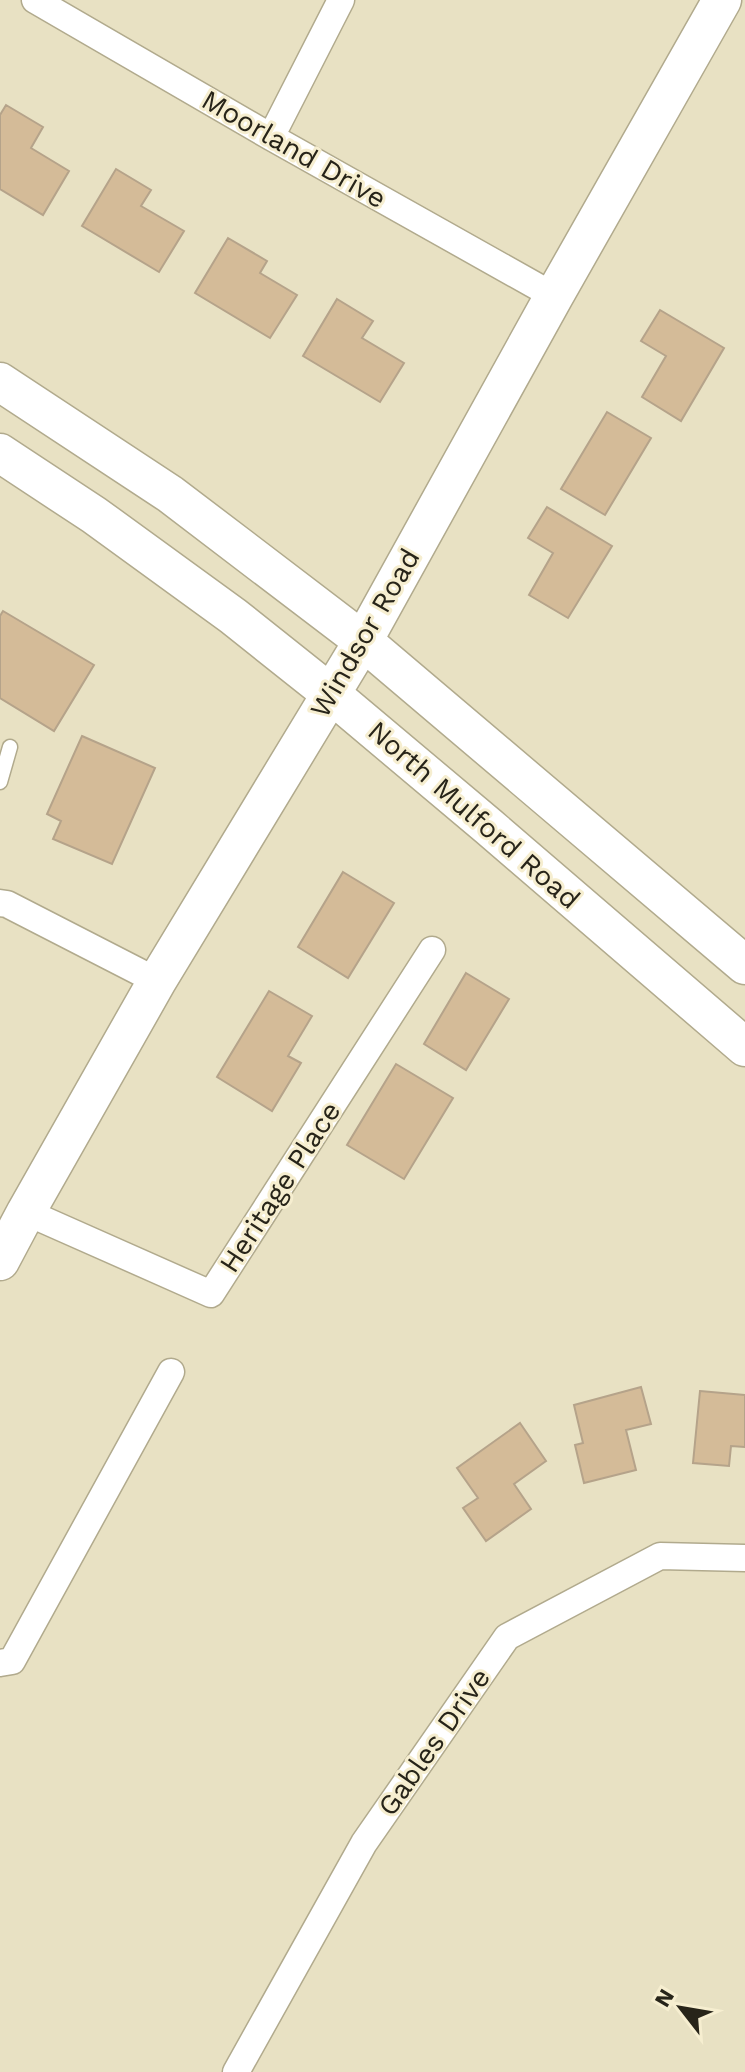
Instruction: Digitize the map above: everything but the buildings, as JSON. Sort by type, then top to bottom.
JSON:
[{"type":"street","name":"Moorland Drive","points":[[35,0],[554,296]]},
{"type":"street","points":[[271,137],[341,0]]},
{"type":"street","name":"Windsor Road","points":[[0,1261],[157,981],[363,641],[722,0]]},
{"type":"street","points":[[0,382],[170,494],[363,641],[745,965]]},
{"type":"street","name":"North Mulford Road","points":[[0,453],[94,515],[233,616],[331,694],[745,1047]]},
{"type":"street","points":[[0,903],[157,981]]},
{"type":"street","name":"Heritage Place","points":[[26,1212],[211,1294],[432,950]]},
{"type":"street","points":[[0,1663],[12,1661],[171,1372]]},
{"type":"street","name":"Gables Drive","points":[[236,2072],[364,1843],[507,1637],[660,1556],[745,1558]]},
{"type":"lane","points":[[0,782],[10,747]]}]
